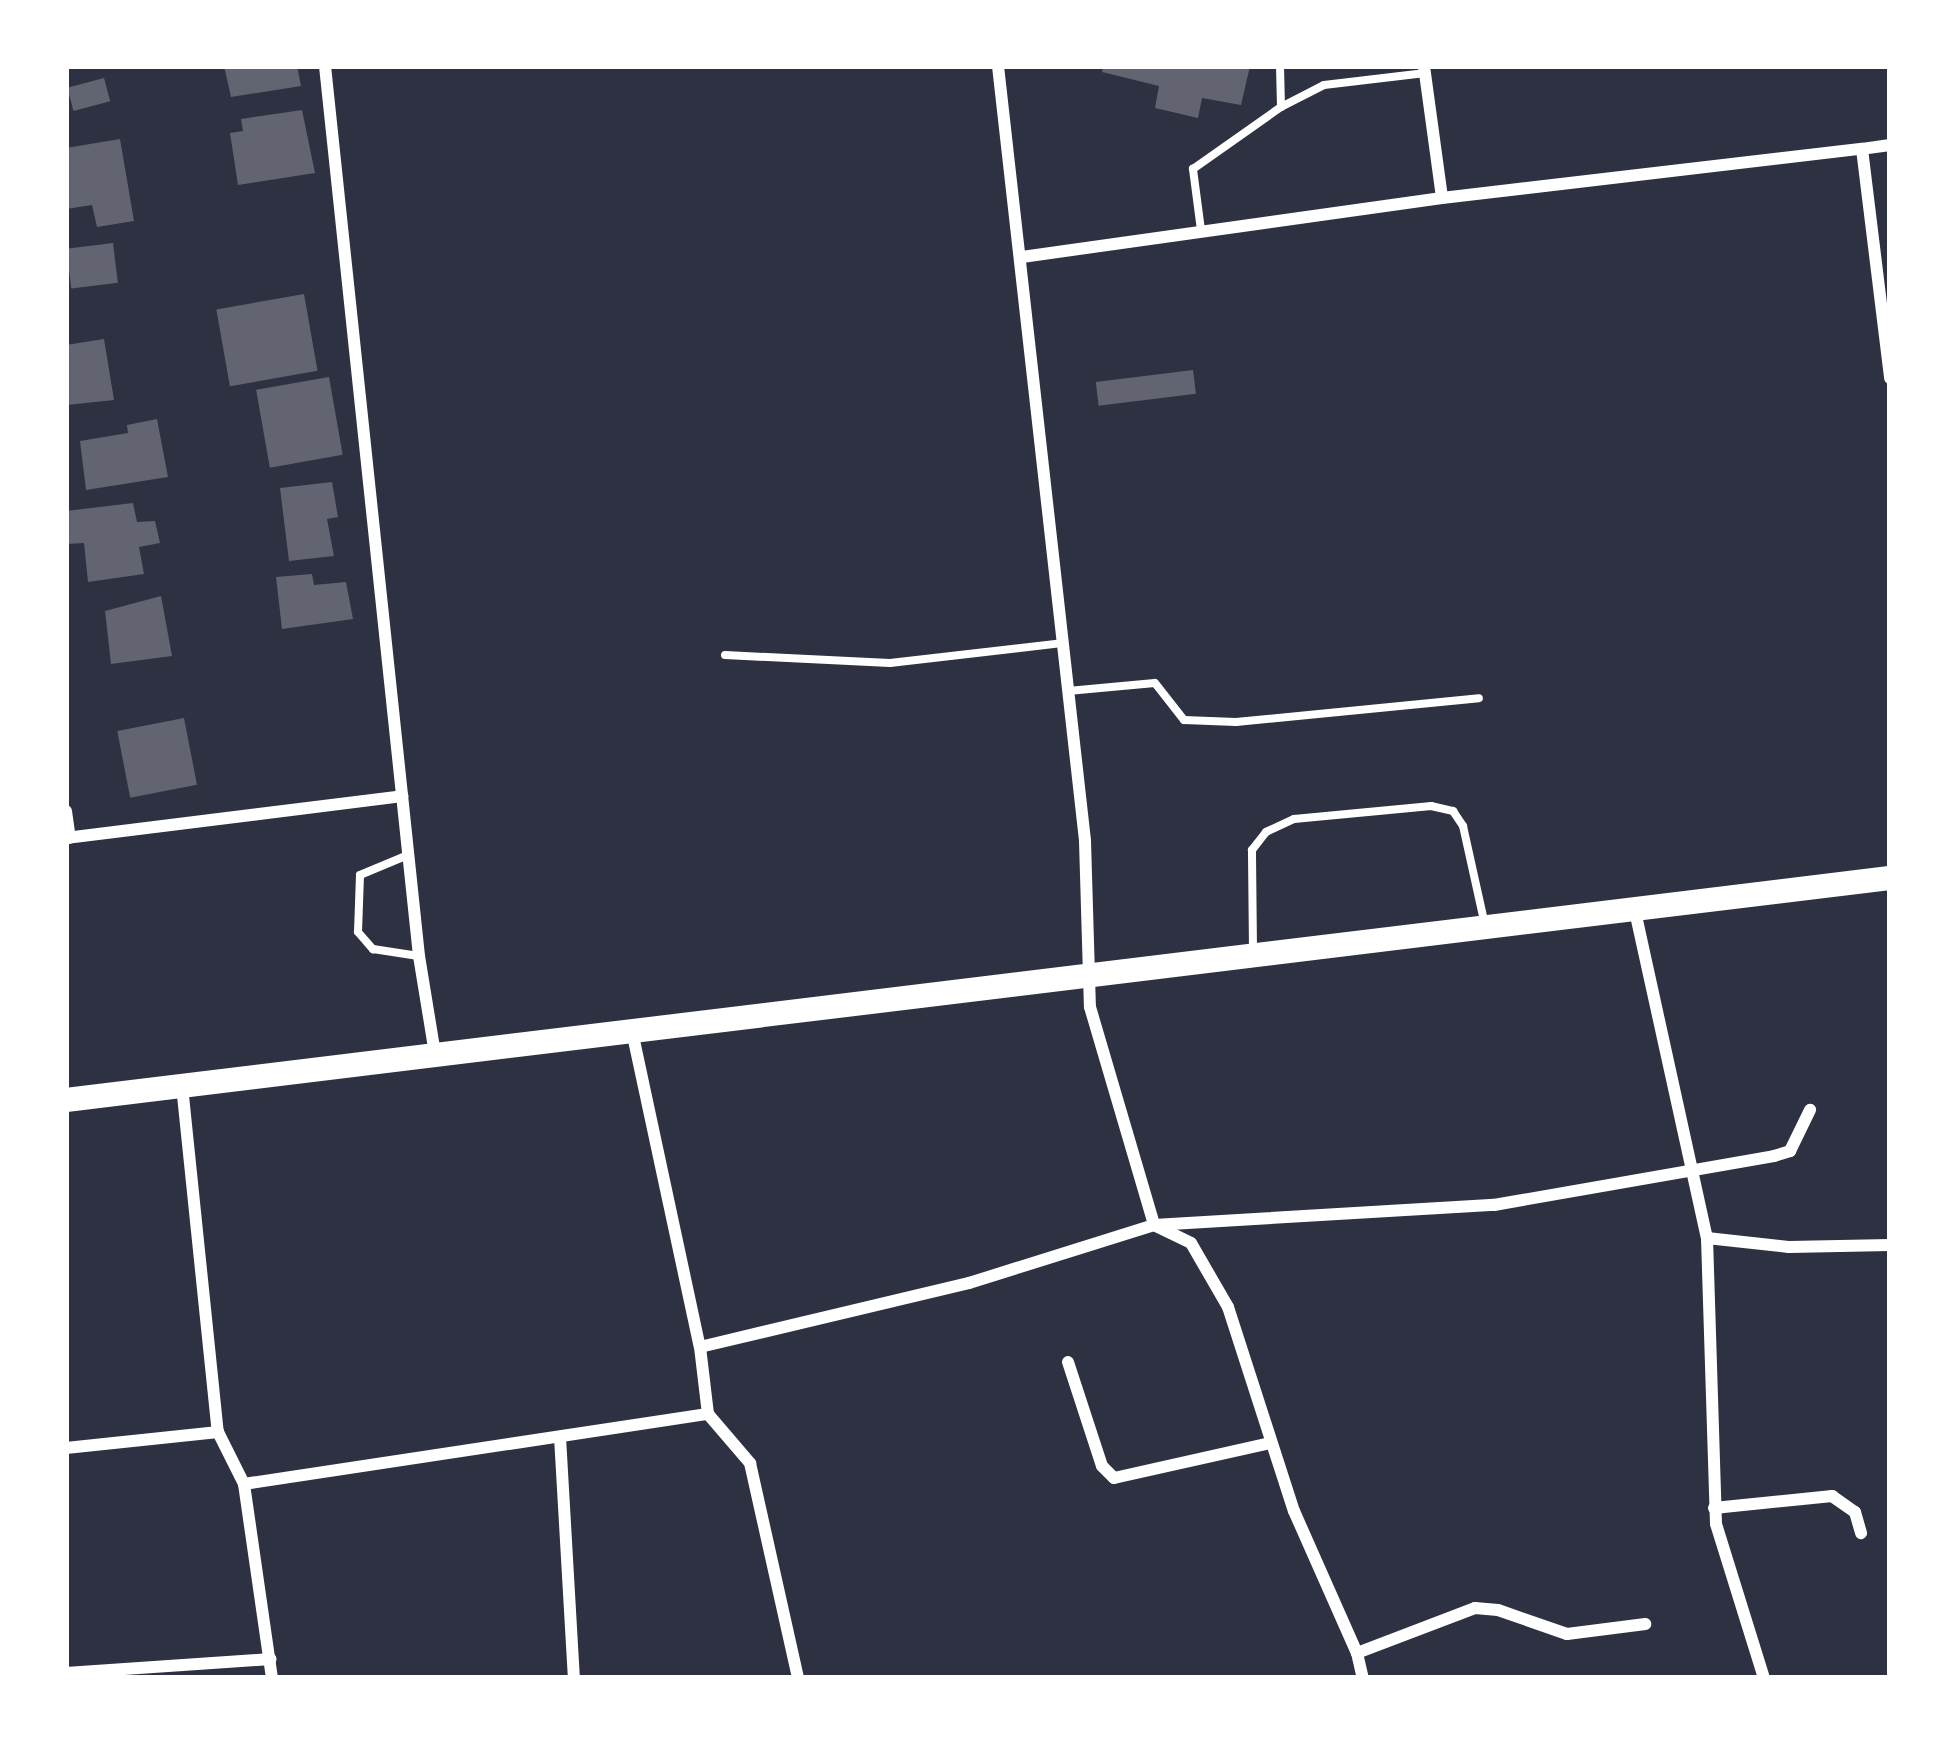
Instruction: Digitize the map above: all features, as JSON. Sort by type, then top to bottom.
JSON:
[{"type":"main road","points":[[66,1100],[1890,878]]},
{"type":"street","points":[[325,66],[419,956],[435,1054]]},
{"type":"street","points":[[998,66],[1085,841],[1090,1006],[1154,1225],[1191,1244],[1228,1306],[1294,1511],[1357,1653],[1363,1678]]},
{"type":"street","points":[[1425,70],[1442,198]]},
{"type":"street","points":[[1022,257],[1442,198],[1890,145]]},
{"type":"street","points":[[1862,149],[1890,378]]},
{"type":"street","points":[[66,811],[68,838],[402,796]]},
{"type":"street","points":[[1635,911],[1707,1238],[1714,1508],[1720,1544],[1764,1678]]},
{"type":"street","points":[[632,1030],[700,1347],[708,1414],[750,1463],[798,1678]]},
{"type":"street","points":[[182,1086],[218,1432],[244,1484],[272,1678]]},
{"type":"street","points":[[700,1347],[970,1282],[1154,1225],[1494,1205],[1790,1151],[1810,1110]]},
{"type":"street","points":[[1707,1238],[1789,1247],[1890,1245]]},
{"type":"street","points":[[1068,1362],[1102,1466],[1114,1478],[1271,1443]]},
{"type":"street","points":[[244,1484],[708,1414]]},
{"type":"street","points":[[66,1448],[218,1432]]},
{"type":"street","points":[[560,1438],[574,1678]]},
{"type":"street","points":[[1714,1508],[1832,1496],[1855,1512],[1861,1533]]},
{"type":"street","points":[[1357,1653],[1475,1608],[1498,1610],[1567,1634],[1645,1624]]},
{"type":"street","points":[[66,1673],[271,1659]]},
{"type":"lane","points":[[1280,66],[1281,107]]},
{"type":"lane","points":[[1201,230],[1193,169],[1281,107],[1324,85],[1425,70]]},
{"type":"lane","points":[[725,655],[890,663],[1064,643]]},
{"type":"lane","points":[[1069,691],[1155,683],[1184,720],[1236,722],[1479,698]]},
{"type":"lane","points":[[1253,957],[1252,850],[1266,832],[1294,819],[1431,806],[1453,811],[1463,826],[1486,928]]},
{"type":"lane","points":[[408,855],[360,874],[358,932],[374,950],[419,956]]},
{"type":"building","points":[[224,66],[297,66],[301,86],[231,97]]},
{"type":"building","points":[[1103,66],[1250,66],[1241,105],[1202,98],[1198,118],[1155,108],[1159,86],[1102,72]]},
{"type":"building","points":[[104,78],[110,101],[74,111],[67,88]]},
{"type":"building","points":[[302,110],[315,173],[238,185],[230,133],[243,131],[241,119]]},
{"type":"building","points":[[120,139],[134,221],[97,227],[92,205],[66,209],[66,148]]},
{"type":"building","points":[[113,243],[118,283],[71,288],[66,249]]},
{"type":"building","points":[[304,294],[318,371],[230,386],[216,309]]},
{"type":"building","points":[[104,339],[114,400],[67,405],[66,345]]},
{"type":"building","points":[[1193,370],[1196,394],[1099,406],[1096,382]]},
{"type":"building","points":[[329,377],[343,455],[270,468],[256,390]]},
{"type":"building","points":[[157,419],[168,477],[86,490],[80,441],[128,433],[127,425]]},
{"type":"building","points":[[332,482],[338,517],[327,519],[334,556],[289,561],[280,488]]},
{"type":"building","points":[[133,503],[137,522],[155,521],[160,543],[139,547],[144,574],[88,582],[84,543],[66,544],[66,511]]},
{"type":"building","points":[[312,574],[314,585],[346,582],[353,619],[282,629],[276,577]]},
{"type":"building","points":[[161,596],[172,656],[111,664],[105,611]]},
{"type":"building","points":[[184,718],[197,785],[130,798],[117,731]]}]
